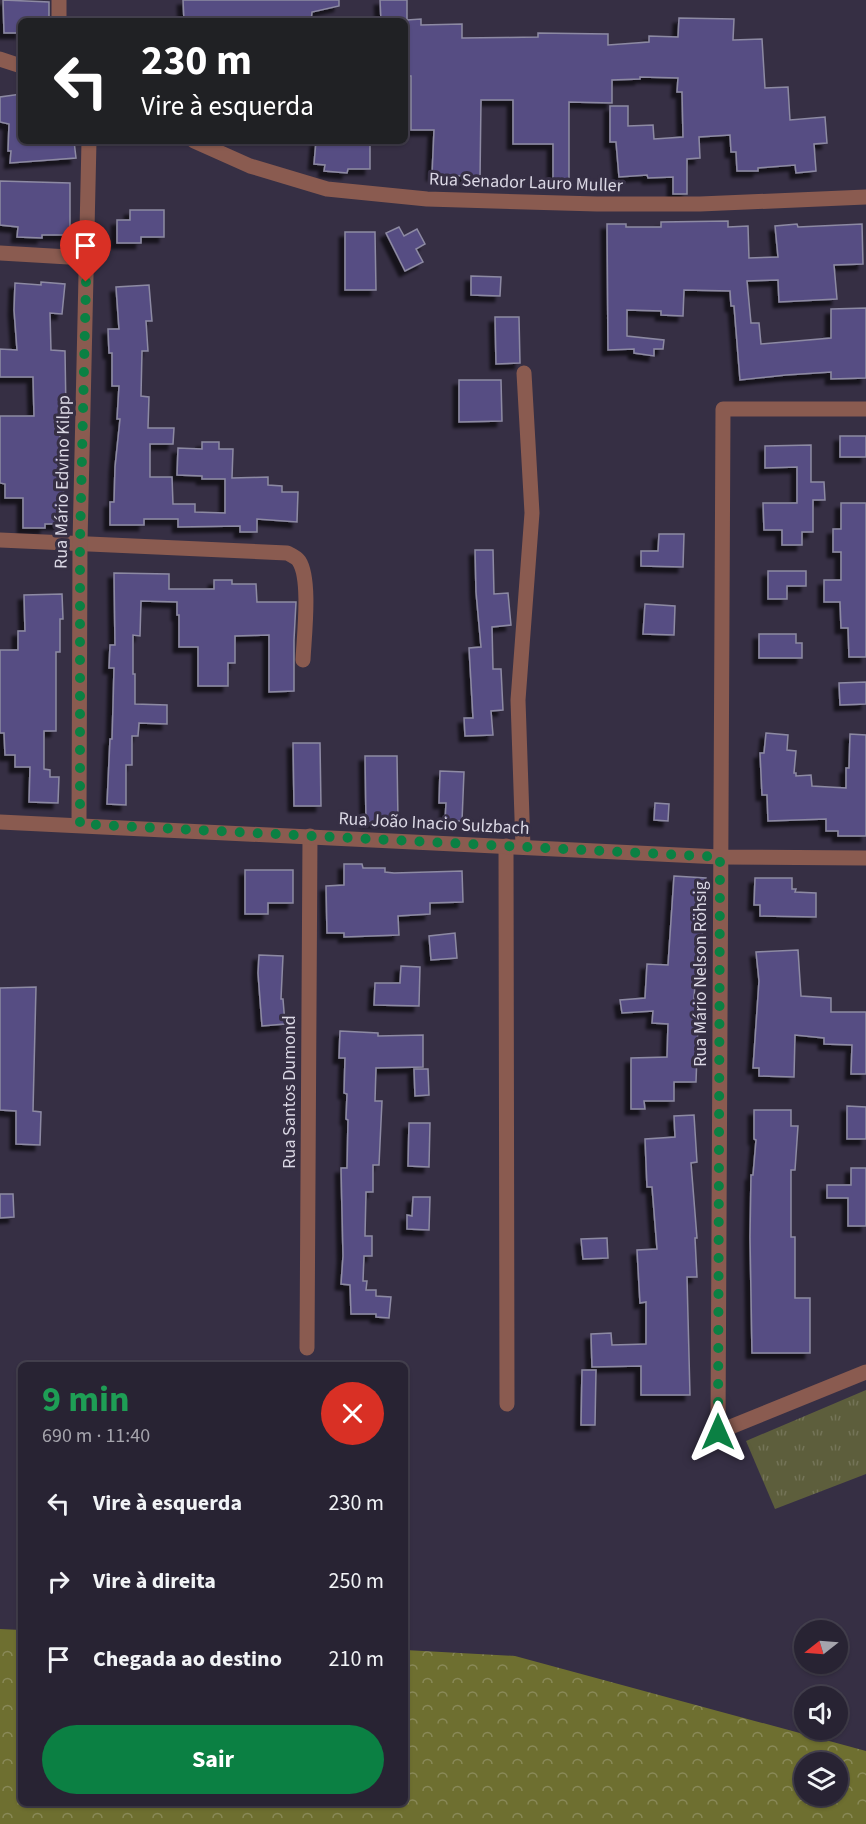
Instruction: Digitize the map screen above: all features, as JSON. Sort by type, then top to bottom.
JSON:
[{"type":"street","points":[[59,0],[59,18]]},
{"type":"street","points":[[0,59],[18,65]]},
{"type":"street","name":"Rua Mário Edvino Kilpp","points":[[80,824],[80,543],[90,144]]},
{"type":"street","name":"Rua Senador Lauro Muller","points":[[201,144],[250,166],[327,189],[427,199],[597,204],[700,204],[866,197]]},
{"type":"street","points":[[0,253],[86,258]]},
{"type":"street","points":[[523,847],[518,700],[532,513],[524,373]]},
{"type":"street","name":"Rua Mário Nelson Röhsig","points":[[866,409],[723,409],[718,1432],[866,1372]]},
{"type":"street","points":[[0,540],[287,553],[298,559],[303,572],[305,586],[303,660]]},
{"type":"street","name":"Rua João Inacio Sulzbach","points":[[0,822],[80,824],[720,857],[866,858]]},
{"type":"street","name":"Rua Santos Dumond","points":[[307,1348],[310,836]]},
{"type":"street","points":[[506,846],[507,1404]]},
{"type":"green space","points":[[866,1390],[866,1474],[775,1509],[746,1441]]},
{"type":"green space","points":[[0,1629],[18,1630],[18,1806],[408,1806],[408,1650],[515,1656],[794,1732],[794,1740],[825,1740],[866,1751],[866,1824],[0,1824]]},
{"type":"building","points":[[3,0],[49,2],[49,18],[18,18],[18,33],[4,33]]},
{"type":"building","points":[[183,0],[339,0],[339,6],[312,12],[311,18],[184,18]]},
{"type":"building","points":[[380,0],[407,0],[407,18],[381,18]]},
{"type":"building","points":[[679,18],[734,19],[733,40],[762,39],[765,88],[788,87],[790,120],[825,117],[827,143],[814,144],[816,171],[796,173],[795,165],[758,168],[758,171],[737,171],[736,152],[731,152],[730,135],[699,137],[700,158],[687,159],[687,194],[673,194],[673,177],[648,178],[647,175],[619,177],[616,142],[610,142],[610,106],[628,106],[628,126],[653,125],[654,139],[683,137],[682,92],[677,92],[678,78],[640,77],[640,79],[612,80],[612,103],[569,102],[569,182],[553,182],[553,144],[513,144],[513,100],[481,100],[480,180],[465,180],[465,176],[432,175],[434,130],[411,130],[411,76],[408,76],[408,20],[421,19],[421,25],[462,24],[462,38],[538,37],[538,33],[608,34],[608,45],[649,42],[649,36],[678,37]]},
{"type":"building","points":[[18,94],[18,144],[74,144],[76,158],[10,163],[9,124],[0,122],[0,97]]},
{"type":"building","points":[[316,144],[370,144],[370,169],[348,169],[347,173],[324,171],[325,165],[314,164]]},
{"type":"building","points":[[0,181],[70,183],[70,235],[42,235],[42,238],[17,237],[18,227],[0,225]]},
{"type":"building","points":[[130,210],[164,210],[164,237],[141,237],[141,243],[117,243],[117,220],[130,220]]},
{"type":"building","points":[[728,221],[728,227],[748,226],[749,258],[778,257],[775,226],[862,224],[863,264],[834,265],[837,299],[779,302],[778,280],[747,281],[751,323],[759,323],[761,344],[831,338],[831,309],[866,308],[866,378],[831,379],[831,372],[740,380],[734,306],[731,306],[730,291],[684,290],[683,316],[661,315],[661,311],[627,310],[627,336],[664,340],[663,349],[654,349],[654,356],[634,353],[634,349],[608,350],[607,224],[626,224],[626,227],[661,227],[661,222]]},
{"type":"building","points":[[399,227],[404,236],[417,229],[425,244],[416,249],[423,262],[405,271],[386,233]]},
{"type":"building","points":[[345,232],[375,232],[376,290],[345,290]]},
{"type":"building","points":[[471,276],[501,277],[500,296],[471,295]]},
{"type":"building","points":[[41,282],[65,284],[62,314],[50,313],[51,350],[65,351],[66,412],[62,412],[62,417],[60,417],[64,524],[45,524],[45,528],[23,528],[23,498],[5,498],[5,484],[0,483],[0,416],[34,416],[33,377],[0,377],[0,349],[17,350],[14,310],[15,283],[41,285]]},
{"type":"building","points":[[149,285],[152,321],[146,321],[148,351],[142,351],[141,396],[149,397],[148,428],[174,428],[173,444],[150,444],[150,477],[172,477],[173,504],[195,504],[195,512],[225,513],[225,479],[202,479],[202,476],[177,475],[178,448],[202,449],[202,442],[219,442],[219,449],[233,449],[232,478],[268,477],[268,485],[282,486],[282,492],[298,492],[297,522],[257,519],[257,532],[240,532],[240,526],[178,527],[178,519],[144,519],[144,525],[110,525],[110,502],[114,502],[120,419],[117,419],[119,386],[112,386],[112,353],[109,353],[108,329],[119,329],[116,287]]},
{"type":"building","points":[[495,317],[519,317],[520,363],[496,364]]},
{"type":"building","points":[[459,380],[501,380],[502,421],[459,422]]},
{"type":"building","points":[[840,436],[866,436],[866,457],[840,457]]},
{"type":"building","points":[[811,445],[811,482],[824,482],[825,500],[813,500],[813,532],[802,532],[802,545],[782,545],[782,530],[764,530],[763,503],[797,503],[797,467],[765,468],[765,446]]},
{"type":"building","points":[[841,503],[866,503],[866,657],[849,657],[848,628],[841,628],[840,602],[824,602],[824,580],[841,580],[841,552],[833,552],[833,529],[841,529]]},
{"type":"building","points":[[659,534],[684,534],[683,567],[641,566],[641,551],[658,551]]},
{"type":"building","points":[[475,550],[493,550],[494,594],[508,593],[511,625],[492,627],[493,669],[501,669],[503,710],[491,711],[493,735],[465,736],[464,718],[473,718],[469,648],[481,647]]},
{"type":"building","points":[[768,571],[806,571],[806,586],[787,586],[787,599],[768,599]]},
{"type":"building","points":[[114,573],[169,574],[169,589],[214,589],[214,580],[232,580],[232,584],[256,584],[257,602],[296,602],[294,691],[269,692],[269,635],[235,636],[235,663],[228,663],[228,686],[198,686],[198,647],[179,647],[177,602],[141,601],[140,636],[133,635],[135,704],[167,705],[167,724],[139,723],[138,736],[132,736],[132,765],[126,765],[126,805],[107,804],[114,668],[109,668],[110,645],[115,645]]},
{"type":"building","points":[[62,594],[63,619],[60,619],[60,652],[56,652],[56,731],[44,731],[44,769],[50,770],[50,777],[59,777],[58,803],[29,802],[30,767],[15,767],[15,755],[5,755],[4,733],[0,733],[0,650],[18,650],[18,631],[25,631],[24,595]]},
{"type":"building","points":[[645,604],[675,606],[674,635],[643,634]]},
{"type":"building","points":[[759,634],[796,634],[796,643],[802,643],[802,658],[759,658]]},
{"type":"building","points":[[866,682],[866,704],[840,705],[839,683]]},
{"type":"building","points":[[766,733],[788,735],[787,750],[796,751],[794,773],[796,776],[811,775],[812,786],[846,788],[850,734],[866,735],[866,836],[838,836],[838,831],[826,831],[826,819],[768,821],[767,795],[762,795],[760,753],[764,753]]},
{"type":"building","points":[[293,743],[320,743],[321,806],[294,806]]},
{"type":"building","points":[[365,756],[397,756],[398,821],[366,822]]},
{"type":"building","points":[[440,771],[464,772],[462,821],[445,821],[446,803],[439,803]]},
{"type":"building","points":[[655,803],[669,804],[668,821],[654,820]]},
{"type":"building","points":[[344,864],[362,864],[363,868],[385,868],[385,872],[394,873],[462,871],[463,902],[430,903],[430,914],[398,916],[399,935],[344,937],[344,933],[327,933],[326,886],[344,885]]},
{"type":"building","points":[[245,870],[293,870],[293,903],[268,903],[268,914],[245,914]]},
{"type":"building","points":[[674,876],[706,878],[701,954],[697,954],[694,999],[699,999],[696,1082],[674,1082],[674,1101],[644,1101],[645,1109],[631,1109],[631,1058],[667,1057],[668,1024],[652,1023],[653,1011],[622,1013],[620,1000],[645,998],[647,964],[668,965]]},
{"type":"building","points":[[755,878],[792,878],[792,889],[796,889],[795,892],[816,893],[816,917],[760,916],[760,905],[754,905]]},
{"type":"building","points":[[455,933],[457,958],[431,960],[429,936]]},
{"type":"building","points":[[798,950],[801,996],[831,998],[831,1012],[866,1012],[866,1074],[851,1074],[852,1045],[824,1044],[824,1038],[795,1035],[794,1077],[759,1076],[759,1068],[753,1068],[759,981],[756,952]]},
{"type":"building","points":[[259,955],[283,956],[281,999],[283,999],[285,1024],[262,1026]]},
{"type":"building","points":[[401,966],[420,967],[419,1006],[374,1005],[375,983],[400,983]]},
{"type":"building","points":[[36,987],[33,1111],[41,1112],[40,1145],[16,1144],[16,1111],[0,1110],[0,988]]},
{"type":"building","points":[[340,1031],[378,1033],[378,1036],[423,1035],[423,1067],[376,1068],[375,1101],[382,1101],[379,1165],[373,1165],[373,1192],[366,1192],[365,1236],[372,1236],[372,1256],[364,1256],[363,1281],[367,1281],[366,1290],[376,1290],[376,1296],[391,1297],[389,1318],[376,1317],[376,1314],[351,1314],[350,1285],[341,1284],[343,1256],[341,1168],[347,1168],[348,1120],[346,1119],[347,1094],[344,1093],[345,1058],[339,1058]]},
{"type":"building","points":[[414,1069],[428,1069],[429,1095],[415,1096]]},
{"type":"building","points":[[847,1106],[866,1107],[866,1139],[847,1139]]},
{"type":"building","points":[[754,1110],[791,1110],[791,1126],[798,1126],[795,1170],[791,1170],[791,1237],[795,1237],[795,1298],[810,1298],[810,1353],[752,1353],[750,1237],[751,1175],[753,1175],[756,1140],[754,1139]]},
{"type":"building","points":[[694,1115],[697,1162],[691,1163],[697,1238],[695,1238],[697,1277],[687,1277],[690,1395],[641,1395],[641,1366],[592,1367],[591,1334],[611,1333],[612,1345],[646,1344],[646,1302],[640,1303],[637,1250],[657,1249],[652,1187],[647,1187],[645,1139],[675,1137],[674,1116]]},
{"type":"building","points":[[409,1123],[430,1123],[429,1167],[408,1166]]},
{"type":"building","points":[[851,1168],[866,1168],[866,1226],[848,1226],[848,1198],[827,1198],[827,1185],[851,1185]]},
{"type":"building","points":[[0,1194],[13,1194],[14,1217],[0,1218]]},
{"type":"building","points":[[413,1197],[430,1197],[429,1230],[407,1229],[407,1215],[412,1216]]},
{"type":"building","points":[[607,1238],[608,1258],[583,1259],[581,1239]]},
{"type":"building","points":[[582,1370],[596,1370],[595,1425],[581,1425]]},
{"type":"route","points":[[86,282],[80,543],[80,824],[720,857],[718,1432]]}]
